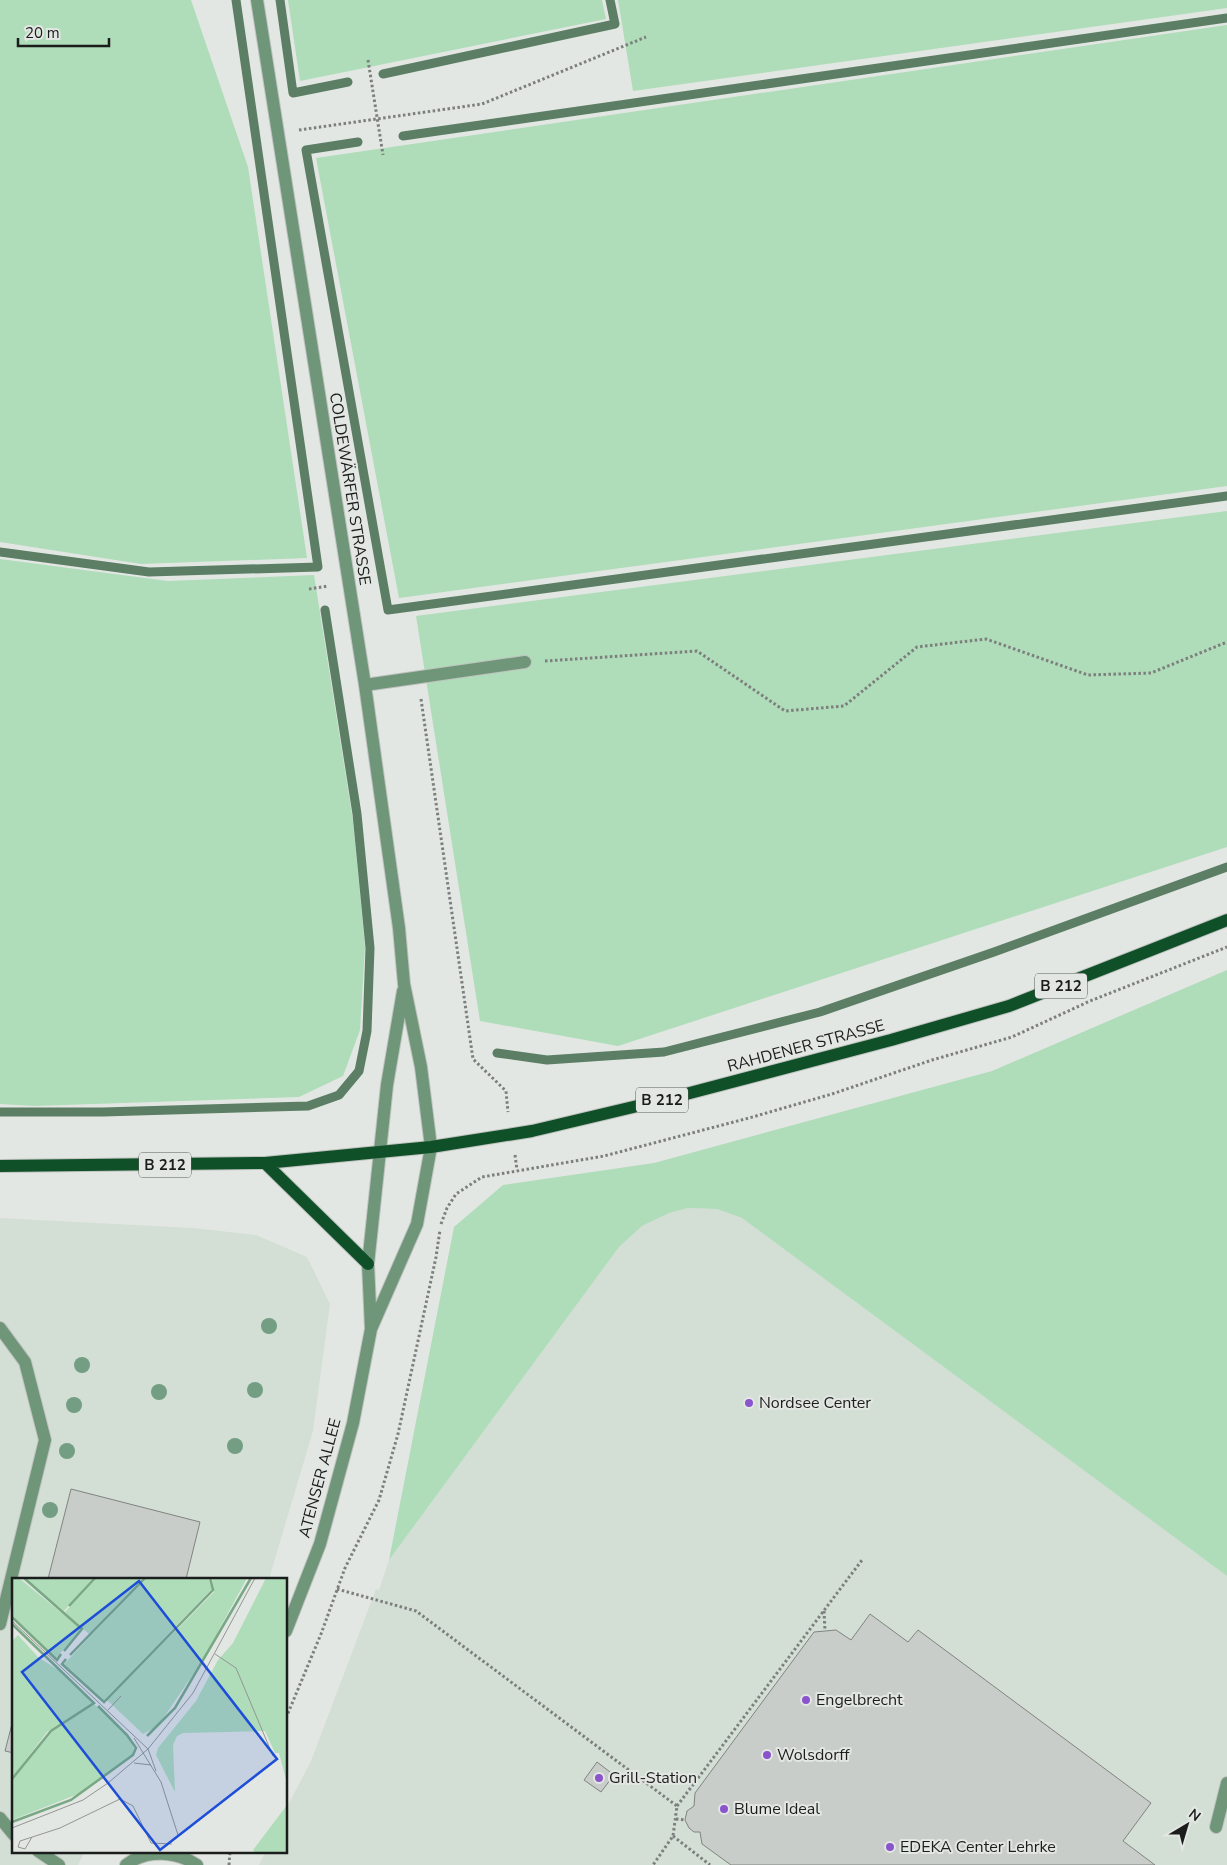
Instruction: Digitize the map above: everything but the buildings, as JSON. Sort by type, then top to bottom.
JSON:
[{"type":"main road","name":"RAHDENER STRASSE","points":[[379,1152],[431,1147],[532,1131],[667,1099],[892,1040],[1000,1009],[1227,920]]},
{"type":"main road","name":"B 212","points":[[0,1166],[265,1163],[379,1152]]},
{"type":"main road","points":[[265,1163],[368,1264]]},
{"type":"street","name":"COLDEWÄRFER STRASSE","points":[[257,0],[365,685],[400,928],[404,984],[421,1068],[431,1147]]},
{"type":"street","points":[[365,685],[525,662]]},
{"type":"street","name":"COLDEWÄRFER STRASSE","points":[[379,1152],[387,1085],[404,984]]},
{"type":"street","name":"ATENSER ALLEE","points":[[288,1626],[320,1544],[353,1423],[371,1329],[417,1224],[431,1147]]},
{"type":"street","name":"ATENSER ALLEE","points":[[371,1329],[368,1264],[379,1152]]},
{"type":"street","points":[[0,1328],[25,1362],[45,1440],[0,1624]]},
{"type":"street","points":[[1216,1826],[1227,1783]]},
{"type":"street","points":[[0,1818],[12,1833]]},
{"type":"street","points":[[40,1852],[59,1865]]},
{"type":"street","points":[[126,1865],[131,1861],[150,1854],[170,1854],[192,1859]]},
{"type":"path","points":[[278,134],[482,104],[646,37]]},
{"type":"path","points":[[368,60],[383,155]]},
{"type":"path","points":[[525,662],[697,651],[786,711],[844,706],[917,647],[986,639],[1088,675],[1097,675],[1151,674],[1227,642]]},
{"type":"path","points":[[418,678],[473,1059],[506,1091],[517,1170]]},
{"type":"path","points":[[288,1713],[345,1568],[379,1500],[398,1434],[436,1257],[441,1224],[447,1208],[456,1194],[482,1176],[622,1152],[832,1094],[932,1060],[1012,1037],[1090,1001],[1227,947]]},
{"type":"path","points":[[653,1865],[673,1836],[678,1806],[862,1560]]},
{"type":"path","points":[[337,1589],[416,1611],[678,1806]]},
{"type":"path","points":[[824,1610],[825,1631]]},
{"type":"path","points":[[676,1819],[685,1820]]},
{"type":"path","points":[[673,1836],[710,1865]]},
{"type":"path","points":[[229,1865],[230,1852]]},
{"type":"shaded area","name":"Nordsee Center","points":[[688,1208],[717,1209],[742,1218],[1227,1576],[1227,1865],[259,1865],[266,1852],[288,1852],[288,1805],[311,1761],[376,1589],[379,1590],[389,1560],[619,1247],[642,1226],[669,1213]]},
{"type":"shaded area","points":[[0,1218],[193,1228],[256,1235],[307,1257],[330,1304],[313,1431],[269,1578],[12,1578],[12,1852],[84,1852],[78,1865],[0,1865]]},
{"type":"green space","points":[[0,0],[191,0],[248,167],[307,558],[141,564],[0,542]]},
{"type":"green space","points":[[288,0],[602,0],[606,19],[300,81]]},
{"type":"green space","points":[[618,0],[1227,0],[1227,8],[633,91]]},
{"type":"green space","points":[[1227,25],[1227,486],[399,598],[316,158]]},
{"type":"green space","points":[[1227,511],[1227,847],[618,1046],[480,1021],[416,616]]},
{"type":"green space","points":[[0,559],[168,581],[314,575],[353,821],[365,947],[360,1030],[343,1076],[299,1097],[34,1106],[0,1104]]},
{"type":"green space","points":[[1227,970],[1227,1576],[742,1218],[717,1209],[688,1208],[669,1213],[642,1226],[619,1247],[389,1560],[454,1227],[503,1185],[654,1163],[992,1071]]},
{"type":"waterway","points":[[0,552],[149,572],[318,567],[236,0]]},
{"type":"waterway","points":[[280,0],[293,93],[348,82]]},
{"type":"waterway","points":[[383,74],[615,24],[610,0]]},
{"type":"waterway","points":[[403,136],[1227,18]]},
{"type":"waterway","points":[[358,142],[306,150],[388,610],[1227,496]]},
{"type":"waterway","points":[[0,1112],[103,1112],[308,1106],[339,1095],[359,1071],[367,1031],[370,948],[357,814],[325,610]]},
{"type":"waterway","points":[[497,1053],[547,1060],[664,1052],[820,1012],[994,952],[1227,867]]},
{"type":"place","name":"Nordsee Center","points":[[749,1403]]},
{"type":"place","name":"Engelbrecht","points":[[806,1700]]},
{"type":"place","name":"Wolsdorff","points":[[767,1755]]},
{"type":"place","name":"Grill-Station","points":[[599,1778]]},
{"type":"place","name":"Blume Ideal","points":[[724,1809]]},
{"type":"place","name":"EDEKA Center Lehrke","points":[[890,1847]]}]
